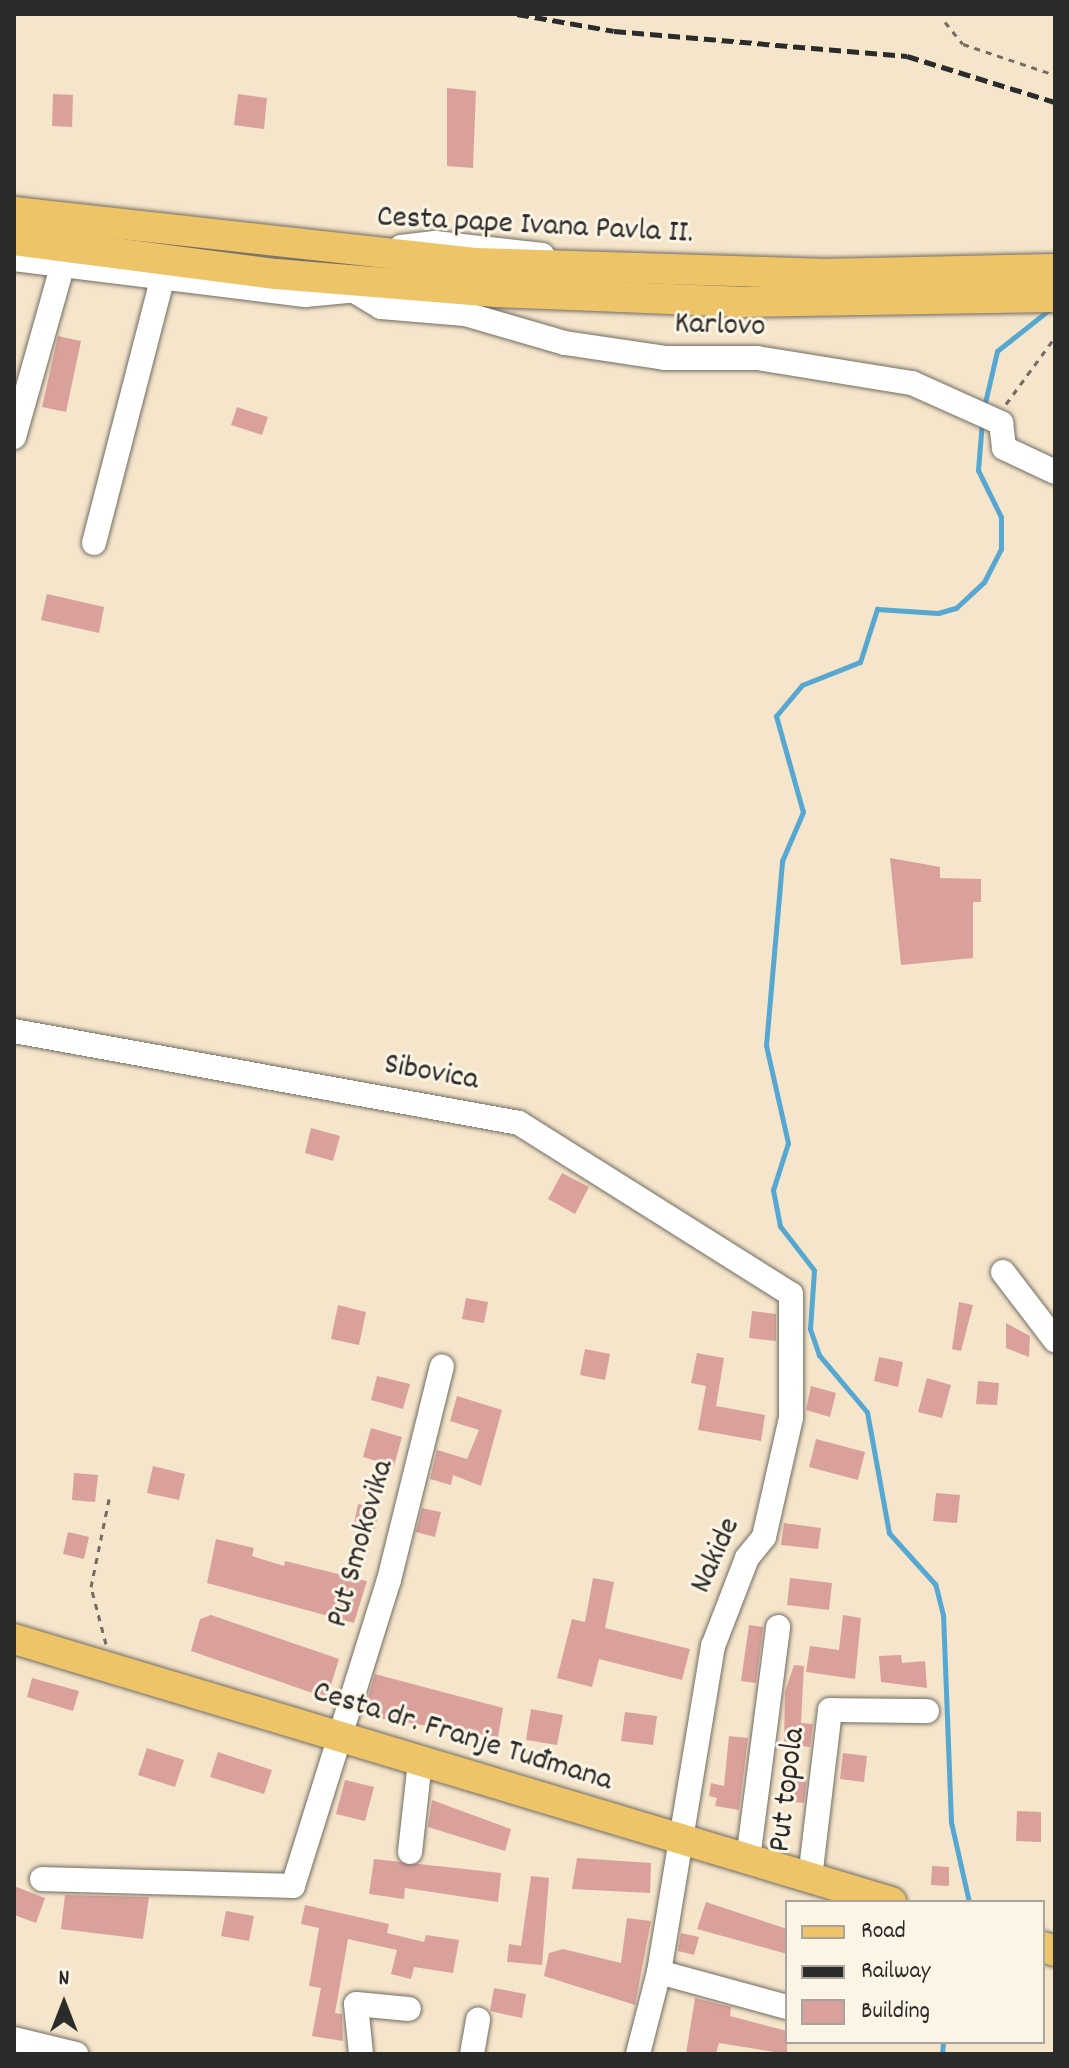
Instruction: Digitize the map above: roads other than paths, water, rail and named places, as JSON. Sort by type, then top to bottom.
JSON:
[{"type":"main road","name":"Cesta pape Ivana Pavla II.","points":[[22,213],[387,270],[574,268],[988,286],[1055,297]]},
{"type":"main road","name":"Cesta pape Ivana Pavla II.","points":[[14,240],[740,302],[988,286],[1055,269]]},
{"type":"main road","name":"Cesta dr. Franje Tuđmana","points":[[14,1639],[680,1842],[884,1900]]},
{"type":"street","points":[[14,259],[162,280],[305,295],[356,292],[387,270]]},
{"type":"street","points":[[14,437],[62,267]]},
{"type":"street","points":[[94,543],[162,280]]},
{"type":"street","name":"Karlovo","points":[[356,292],[381,307],[465,314],[565,343],[665,358],[757,358],[912,383],[1001,423],[1004,448],[1055,472]]},
{"type":"street","name":"Sibovica","points":[[14,1031],[519,1123],[791,1294]]},
{"type":"street","points":[[1003,1272],[1055,1340]]},
{"type":"street","name":"Nakide","points":[[638,2054],[659,1972],[713,1646],[747,1558],[764,1537],[791,1418],[791,1294]]},
{"type":"street","name":"Put Smokovika","points":[[42,1879],[293,1886],[335,1737],[389,1580],[442,1366]]},
{"type":"street","points":[[748,1859],[778,1627]]},
{"type":"street","name":"Put topola","points":[[810,1878],[830,1710],[927,1711]]},
{"type":"street","points":[[410,1852],[420,1762]]},
{"type":"street","points":[[659,1972],[785,2006]]},
{"type":"street","points":[[361,2054],[356,2004],[409,2009]]},
{"type":"street","points":[[472,2054],[478,2020]]},
{"type":"street","points":[[14,2039],[76,2054]]},
{"type":"waterway","points":[[984,407],[997,351],[1050,309]]},
{"type":"waterway","points":[[969,1900],[951,1822],[943,1615],[935,1584],[889,1533],[867,1412],[819,1355],[810,1329],[814,1270],[780,1226],[773,1190],[788,1143],[766,1045],[782,861],[803,812],[776,716],[802,685],[860,662],[877,609],[938,613],[956,608],[984,582],[1001,549],[1001,517],[978,470],[982,421]]},
{"type":"waterway","points":[[942,2054],[943,2044]]},
{"type":"railway","points":[[517,14],[614,31],[907,56],[1055,102]]}]
